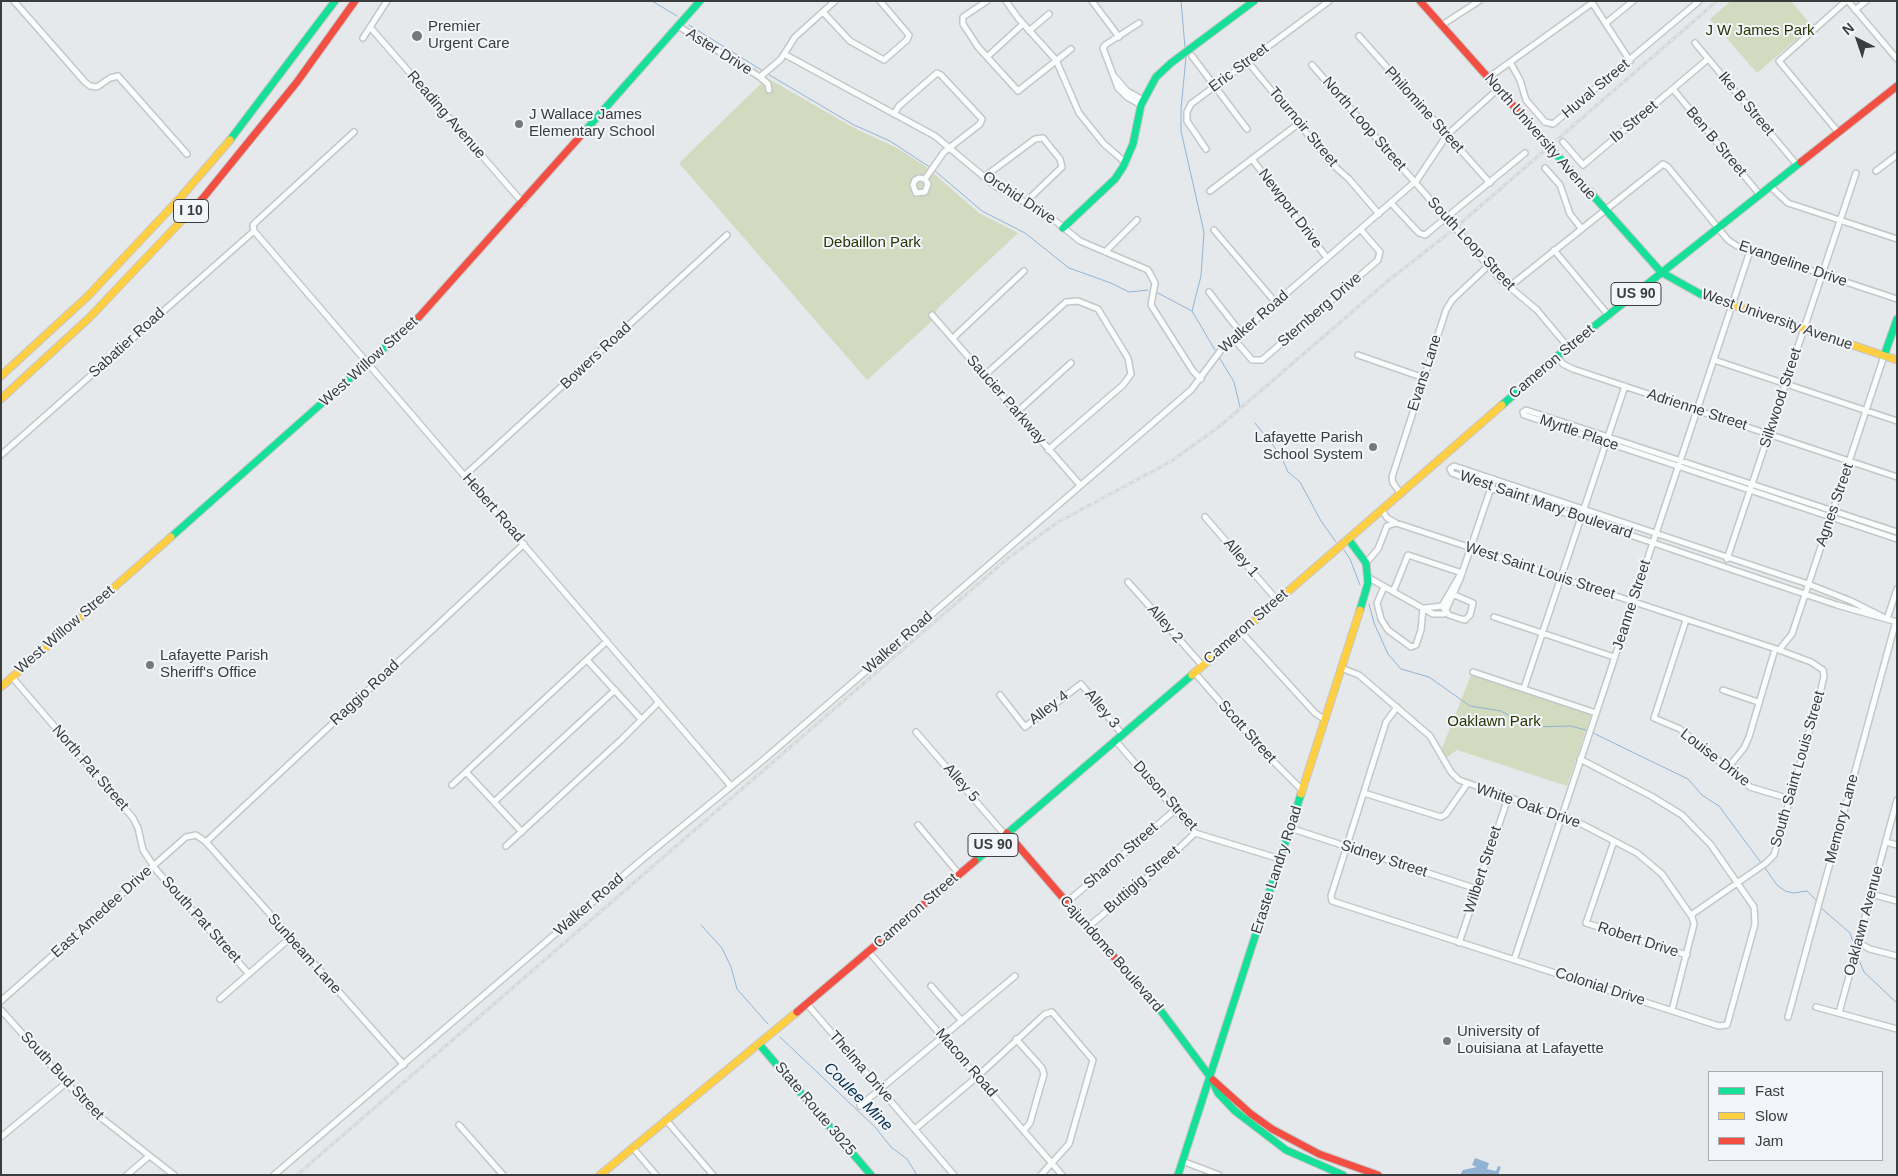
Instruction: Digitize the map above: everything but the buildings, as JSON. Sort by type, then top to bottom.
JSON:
[{"type":"main road","name":"I 10","points":[[1,376],[88,296],[181,197],[244,123],[335,1]]},
{"type":"main road","name":"I 10","points":[[1,399],[90,317],[203,198],[297,82],[355,1]]},
{"type":"main road","name":"West Willow Street","points":[[1,686],[424,313],[700,1]]},
{"type":"main road","points":[[1063,228],[1115,179],[1126,163],[1133,144],[1142,102],[1152,83],[1166,67],[1254,1]]},
{"type":"main road","name":"North University Avenue","points":[[1420,1],[1662,272]]},
{"type":"main road","name":"Cameron Street","points":[[600,1175],[869,952],[1349,540],[1568,347],[1897,86]]},
{"type":"main road","name":"West University Avenue","points":[[1662,272],[1690,290],[1803,330],[1897,360]]},
{"type":"main road","points":[[1884,356],[1897,319]]},
{"type":"main road","name":"Eraste Landry Road","points":[[1178,1175],[1211,1078],[1369,578],[1366,564],[1349,540]]},
{"type":"main road","name":"Cajundome Boulevard","points":[[1006,834],[1161,1011],[1211,1078],[1221,1096],[1265,1136],[1302,1158],[1343,1175]]},
{"type":"main road","name":"State Route 3025","points":[[759,1044],[871,1175]]},
{"type":"main road","name":"Cajundome Boulevard","points":[[1211,1078],[1251,1114],[1272,1129],[1319,1154],[1378,1175]]},
{"type":"street","points":[[14,1],[84,82],[95,87],[110,78],[118,76],[187,154]]},
{"type":"street","points":[[363,38],[387,1]]},
{"type":"street","name":"Aster Drive","points":[[760,77],[784,54],[795,37],[835,1]]},
{"type":"street","points":[[823,12],[850,42],[884,60],[907,40],[909,35],[880,1]]},
{"type":"street","points":[[987,1],[966,14],[962,20],[987,57],[1018,90],[1071,49]]},
{"type":"street","points":[[1006,1],[1023,24],[1056,60],[1080,113],[1104,144],[1126,163]]},
{"type":"street","points":[[1092,1],[1119,37]]},
{"type":"street","name":"Eric Street","points":[[1206,149],[1188,124],[1187,112],[1192,104],[1329,1]]},
{"type":"street","points":[[1442,25],[1479,1]]},
{"type":"street","points":[[1606,23],[1632,1]]},
{"type":"street","name":"Huval Street","points":[[1510,62],[1520,80],[1526,100],[1545,122],[1553,124],[1699,1]]},
{"type":"street","points":[[1838,132],[1779,61],[1847,1],[1897,59]]},
{"type":"street","points":[[1855,10],[1866,1]]},
{"type":"street","points":[[1488,78],[1592,2],[1630,61]]},
{"type":"street","points":[[1029,31],[1049,14]]},
{"type":"street","points":[[1139,23],[1104,47],[1116,84],[1121,92],[1142,102]]},
{"type":"street","points":[[987,57],[1023,24]]},
{"type":"street","name":"Aster Drive","points":[[678,26],[760,77],[768,84],[769,90]]},
{"type":"street","name":"Reading Avenue","points":[[370,27],[523,203]]},
{"type":"street","name":"Philomine Street","points":[[1359,36],[1490,183]]},
{"type":"street","name":"Ike B Street","points":[[1695,43],[1797,165]]},
{"type":"street","name":"Orchid Drive","points":[[784,54],[839,86],[935,136],[999,189],[1048,214],[1080,241],[1142,266],[1150,272],[1155,282],[1150,297],[1151,305],[1193,370],[1201,379]]},
{"type":"street","points":[[1192,56],[1247,129]]},
{"type":"street","name":"Ib Street","points":[[1563,142],[1583,165],[1708,60]]},
{"type":"street","name":"Tournoir Street","points":[[1248,62],[1298,124],[1379,214]]},
{"type":"street","name":"North Loop Street","points":[[1312,65],[1415,182]]},
{"type":"street","points":[[894,114],[932,76],[939,74],[979,114],[982,121],[949,148],[925,179]]},
{"type":"street","name":"Walker Road","points":[[274,1175],[645,857],[731,786],[1185,395],[1201,379],[1218,353],[1234,338],[1415,182],[1448,135],[1498,89]]},
{"type":"street","name":"Ben B Street","points":[[1673,89],[1760,195]]},
{"type":"street","points":[[1210,191],[1298,124]]},
{"type":"street","name":"Sabatier Road","points":[[1,454],[254,231],[253,225],[257,221],[354,132]]},
{"type":"street","points":[[984,178],[1035,139],[1043,138],[1060,159],[1062,167],[1032,196],[1027,204]]},
{"type":"street","points":[[1391,203],[1422,235],[1428,234],[1525,152]]},
{"type":"street","points":[[1876,171],[1897,155]]},
{"type":"street","name":"Newport Drive","points":[[1252,159],[1327,258]]},
{"type":"street","name":"Evangeline Drive","points":[[1604,209],[1663,164],[1668,167],[1732,244],[1897,299]]},
{"type":"street","points":[[1545,168],[1560,184],[1570,214],[1581,228]]},
{"type":"street","name":"Silkwood Street","points":[[1725,565],[1856,173]]},
{"type":"street","name":"South Loop Street","points":[[1415,182],[1488,266],[1508,287],[1537,310],[1568,347]]},
{"type":"street","points":[[1770,186],[1784,202],[1897,239]]},
{"type":"street","points":[[1508,287],[1604,209]]},
{"type":"street","points":[[1105,252],[1137,220]]},
{"type":"street","points":[[1214,230],[1276,303]]},
{"type":"street","name":"Sternberg Drive","points":[[1234,338],[1250,359],[1256,362],[1262,360],[1378,260],[1381,255],[1361,230]]},
{"type":"street","name":"Hebert Road","points":[[254,231],[731,786]]},
{"type":"street","name":"Bowers Road","points":[[464,476],[727,235]]},
{"type":"street","points":[[1554,250],[1609,316]]},
{"type":"street","name":"Jeanne Street","points":[[1514,960],[1750,251]]},
{"type":"street","name":"Evans Lane","points":[[1400,494],[1393,483],[1392,477],[1448,306],[1488,266]]},
{"type":"street","points":[[953,338],[1024,271]]},
{"type":"street","points":[[1209,292],[1241,333]]},
{"type":"street","points":[[985,375],[1066,302],[1078,301],[1098,310],[1128,358],[1131,374],[1124,385],[1048,450]]},
{"type":"street","name":"Saucier Parkway","points":[[932,315],[1080,485]]},
{"type":"street","points":[[1358,355],[1424,378]]},
{"type":"street","name":"Agnes Street","points":[[1727,769],[1746,744],[1758,702],[1777,650],[1792,634],[1884,356]]},
{"type":"street","name":"Adrienne Street","points":[[1557,357],[1563,364],[1573,369],[1897,477]]},
{"type":"street","points":[[1714,360],[1897,421]]},
{"type":"street","points":[[1017,412],[1071,363]]},
{"type":"street","points":[[1524,688],[1625,386]]},
{"type":"street","name":"Myrtle Place","points":[[1607,440],[1526,410],[1523,412],[1524,415],[1751,487],[1897,539]]},
{"type":"street","name":"West Saint Mary Boulevard","points":[[1887,619],[1851,601],[1808,584],[1454,466],[1450,469],[1452,473],[1491,488],[1725,565],[1865,614],[1896,622]]},
{"type":"street","points":[[1446,612],[1462,573],[1494,479]]},
{"type":"street","points":[[1382,510],[1386,518],[1396,523]]},
{"type":"street","name":"Myrtle Place","points":[[1832,515],[1897,532]]},
{"type":"street","name":"Alley 1","points":[[1204,517],[1277,600]]},
{"type":"street","points":[[1366,564],[1378,549],[1387,526],[1396,523]]},
{"type":"street","name":"West Saint Louis Street","points":[[1396,523],[1812,662],[1823,670]]},
{"type":"street","name":"Raggio Road","points":[[206,842],[524,544]]},
{"type":"street","points":[[1393,592],[1408,555],[1462,573]]},
{"type":"street","points":[[1369,578],[1437,615],[1446,612]]},
{"type":"street","name":"Alley 2","points":[[1128,582],[1202,665]]},
{"type":"street","points":[[1384,587],[1377,602],[1381,620],[1388,630],[1411,647],[1416,645],[1421,630],[1420,614],[1423,608]]},
{"type":"street","points":[[1887,619],[1897,589]]},
{"type":"street","points":[[1423,608],[1442,606],[1452,594]]},
{"type":"street","points":[[1442,606],[1446,612],[1461,620],[1470,615],[1473,603],[1452,594]]},
{"type":"street","points":[[1494,617],[1614,657]]},
{"type":"street","name":"Louise Drive","points":[[1686,620],[1654,718],[1680,729],[1750,787],[1790,799]]},
{"type":"street","name":"Memory Lane","points":[[1788,1017],[1896,622]]},
{"type":"street","points":[[1241,632],[1317,715],[1324,720]]},
{"type":"street","points":[[452,785],[588,661],[607,641]]},
{"type":"street","points":[[588,661],[642,719]]},
{"type":"street","name":"White Oak Drive","points":[[1341,668],[1359,675],[1430,736],[1451,772],[1467,784],[1562,816],[1637,853],[1653,865],[1667,881],[1690,915]]},
{"type":"street","name":"South Saint Louis Street","points":[[1690,915],[1773,857],[1823,679],[1823,670]]},
{"type":"street","name":"Scott Street","points":[[1194,672],[1264,753],[1302,790]]},
{"type":"street","points":[[1473,672],[1596,713]]},
{"type":"street","name":"North Pat Street","points":[[12,677],[133,818],[138,828],[143,850],[154,866]]},
{"type":"street","name":"Alley 3","points":[[1081,684],[1122,734]]},
{"type":"street","name":"Alley 4","points":[[1000,695],[1025,727],[1081,684]]},
{"type":"street","points":[[494,802],[615,690]]},
{"type":"street","points":[[1723,690],[1758,702]]},
{"type":"street","points":[[506,846],[659,702]]},
{"type":"street","name":"Colonial Drive","points":[[1397,707],[1386,722],[1331,896],[1334,902],[1718,1026],[1728,1024],[1756,916],[1754,907],[1711,845],[1682,815],[1651,796],[1580,760]]},
{"type":"street","name":"Alley 5","points":[[916,732],[1006,834]]},
{"type":"street","name":"Duson Street","points":[[1115,740],[1195,833],[1280,859]]},
{"type":"street","points":[[467,772],[522,832]]},
{"type":"street","points":[[1364,792],[1441,817],[1446,814],[1467,784]]},
{"type":"street","name":"Wilbert Street","points":[[1459,943],[1508,798]]},
{"type":"street","name":"Oaklawn Avenue","points":[[1839,1013],[1897,800]]},
{"type":"street","name":"Sharon Street","points":[[1067,902],[1175,810]]},
{"type":"street","points":[[918,825],[959,874]]},
{"type":"street","name":"Sidney Street","points":[[1290,828],[1477,889]]},
{"type":"street","name":"Buttigig Street","points":[[1088,927],[1156,870],[1195,833]]},
{"type":"street","name":"East Amedee Drive","points":[[1,1001],[189,836],[198,836],[206,842]]},
{"type":"street","name":"Robert Drive","points":[[1614,841],[1586,923],[1687,955]]},
{"type":"street","name":"Sunbeam Lane","points":[[206,842],[404,1065]]},
{"type":"street","points":[[1886,842],[1897,845]]},
{"type":"street","name":"South Pat Street","points":[[154,866],[248,974]]},
{"type":"street","points":[[1871,894],[1897,901]]},
{"type":"street","points":[[1672,1010],[1694,928],[1690,915]]},
{"type":"street","points":[[220,999],[290,938]]},
{"type":"street","points":[[1859,943],[1870,949],[1897,956]]},
{"type":"street","name":"Macon Road","points":[[869,952],[1062,1175]]},
{"type":"street","points":[[860,1106],[1015,976]]},
{"type":"street","points":[[931,986],[962,1021]]},
{"type":"street","name":"Thelma Drive","points":[[807,1004],[954,1175]]},
{"type":"street","points":[[1816,1006],[1897,1029]]},
{"type":"street","name":"South Bud Street","points":[[1,1010],[99,1118],[174,1175]]},
{"type":"street","points":[[915,1129],[978,1076],[1016,1039],[1050,1012],[1093,1060],[1069,1144],[1041,1175]]},
{"type":"street","points":[[1016,1039],[1042,1068],[1044,1074],[1030,1123],[1024,1130]]},
{"type":"street","points":[[1,1137],[66,1083]]},
{"type":"street","points":[[666,1120],[713,1175]]},
{"type":"street","points":[[459,1125],[503,1175]]},
{"type":"street","points":[[632,1148],[656,1175]]},
{"type":"street","points":[[127,1175],[149,1156]]},
{"type":"street","points":[[1182,1161],[1216,1174]]},
{"type":"green space","name":"J W James Park","points":[[1731,1],[1791,1],[1812,26],[1757,73],[1710,19]]},
{"type":"green space","name":"Debaillon Park","points":[[767,78],[854,128],[897,148],[925,166],[979,213],[1018,233],[938,308],[931,322],[867,380],[679,163]]},
{"type":"green space","name":"Oaklawn Park","points":[[1471,675],[1591,715],[1567,786],[1457,750],[1446,758],[1441,751]]},
{"type":"water","points":[[1475,1158],[1489,1163],[1487,1169],[1496,1171],[1498,1166],[1501,1167],[1498,1175],[1460,1175],[1463,1170],[1477,1167],[1472,1165]]},
{"type":"waterway","points":[[652,1],[677,16]]},
{"type":"waterway","points":[[1181,1],[1185,47]]},
{"type":"waterway","points":[[689,25],[763,71]]},
{"type":"waterway","points":[[1186,57],[1181,131],[1204,232],[1201,276],[1192,311],[1215,350]]},
{"type":"waterway","points":[[766,73],[854,125],[890,141],[931,168]]},
{"type":"waterway","points":[[934,170],[982,211],[1025,233],[1069,268],[1111,283],[1129,292],[1148,290]]},
{"type":"waterway","points":[[1156,292],[1192,311]]},
{"type":"waterway","points":[[1219,357],[1234,382],[1240,407]]},
{"type":"waterway","points":[[1255,423],[1280,454],[1288,472],[1300,482],[1321,521],[1336,542]]},
{"type":"waterway","points":[[1344,550],[1350,559],[1360,585]]},
{"type":"waterway","points":[[1369,604],[1374,623],[1388,654],[1401,669],[1429,677],[1470,706],[1501,711],[1530,727],[1571,726],[1589,731]]},
{"type":"waterway","points":[[1593,733],[1688,779],[1702,795],[1719,806],[1762,864]]},
{"type":"waterway","points":[[1765,868],[1777,885],[1785,891],[1793,893],[1807,891],[1817,901]]},
{"type":"waterway","points":[[1820,907],[1850,933],[1855,948]]},
{"type":"waterway","name":"Coulee Mine","points":[[701,925],[722,948],[731,967],[737,989],[768,1024]]},
{"type":"waterway","points":[[1857,955],[1864,972],[1897,1003]]},
{"type":"waterway","name":"Coulee Mine","points":[[780,1037],[875,1127],[891,1147],[907,1159],[917,1175]]},
{"type":"railway","points":[[297,1175],[1007,559],[1058,522],[1170,462],[1220,426],[1389,280],[1454,229],[1717,1]]},
{"type":"traffic: fast","points":[[230,140],[335,1]]},
{"type":"traffic: fast","points":[[584,132],[700,1]]},
{"type":"traffic: fast","points":[[1063,228],[1115,179],[1123,167],[1133,144],[1141,105],[1156,77],[1171,63],[1254,1]]},
{"type":"traffic: fast","points":[[1533,128],[1661,272],[1702,295],[1715,299]]},
{"type":"traffic: fast","points":[[1502,405],[1568,347],[1801,162]]},
{"type":"traffic: fast","points":[[171,537],[419,317]]},
{"type":"traffic: fast","points":[[1884,356],[1897,319]]},
{"type":"traffic: fast","points":[[1349,540],[1366,563],[1368,583],[1360,610]]},
{"type":"traffic: fast","points":[[975,861],[1192,675]]},
{"type":"traffic: fast","points":[[1178,1175],[1301,794]]},
{"type":"traffic: fast","points":[[1114,957],[1161,1011],[1211,1078],[1218,1093],[1235,1111],[1286,1150],[1343,1175]]},
{"type":"traffic: fast","points":[[759,1044],[871,1175]]},
{"type":"traffic: slow","points":[[1,376],[88,296],[181,197],[230,140]]},
{"type":"traffic: slow","points":[[1,399],[90,317],[184,218]]},
{"type":"traffic: slow","points":[[1715,299],[1897,360]]},
{"type":"traffic: slow","points":[[1192,675],[1502,405]]},
{"type":"traffic: slow","points":[[1,687],[171,537]]},
{"type":"traffic: slow","points":[[1301,794],[1360,610]]},
{"type":"traffic: slow","points":[[600,1175],[797,1012]]},
{"type":"traffic: jam","points":[[184,218],[203,198],[297,82],[355,1]]},
{"type":"traffic: jam","points":[[1420,1],[1533,128]]},
{"type":"traffic: jam","points":[[1801,162],[1897,86]]},
{"type":"traffic: jam","points":[[419,317],[584,132]]},
{"type":"traffic: jam","points":[[1007,833],[1114,957]]},
{"type":"traffic: jam","points":[[797,1012],[975,861]]},
{"type":"traffic: jam","points":[[1213,1080],[1251,1114],[1272,1129],[1319,1154],[1378,1175]]},
{"type":"place","name":"Premier Urgent Care","points":[[417,36]]},
{"type":"place","name":"J Wallace James Elementary School","points":[[519,124]]},
{"type":"place","name":"Lafayette Parish School System","points":[[1373,447]]},
{"type":"place","name":"Lafayette Parish Sheriff's Office","points":[[150,665]]},
{"type":"place","name":"University of Louisiana at Lafayette","points":[[1447,1041]]}]
